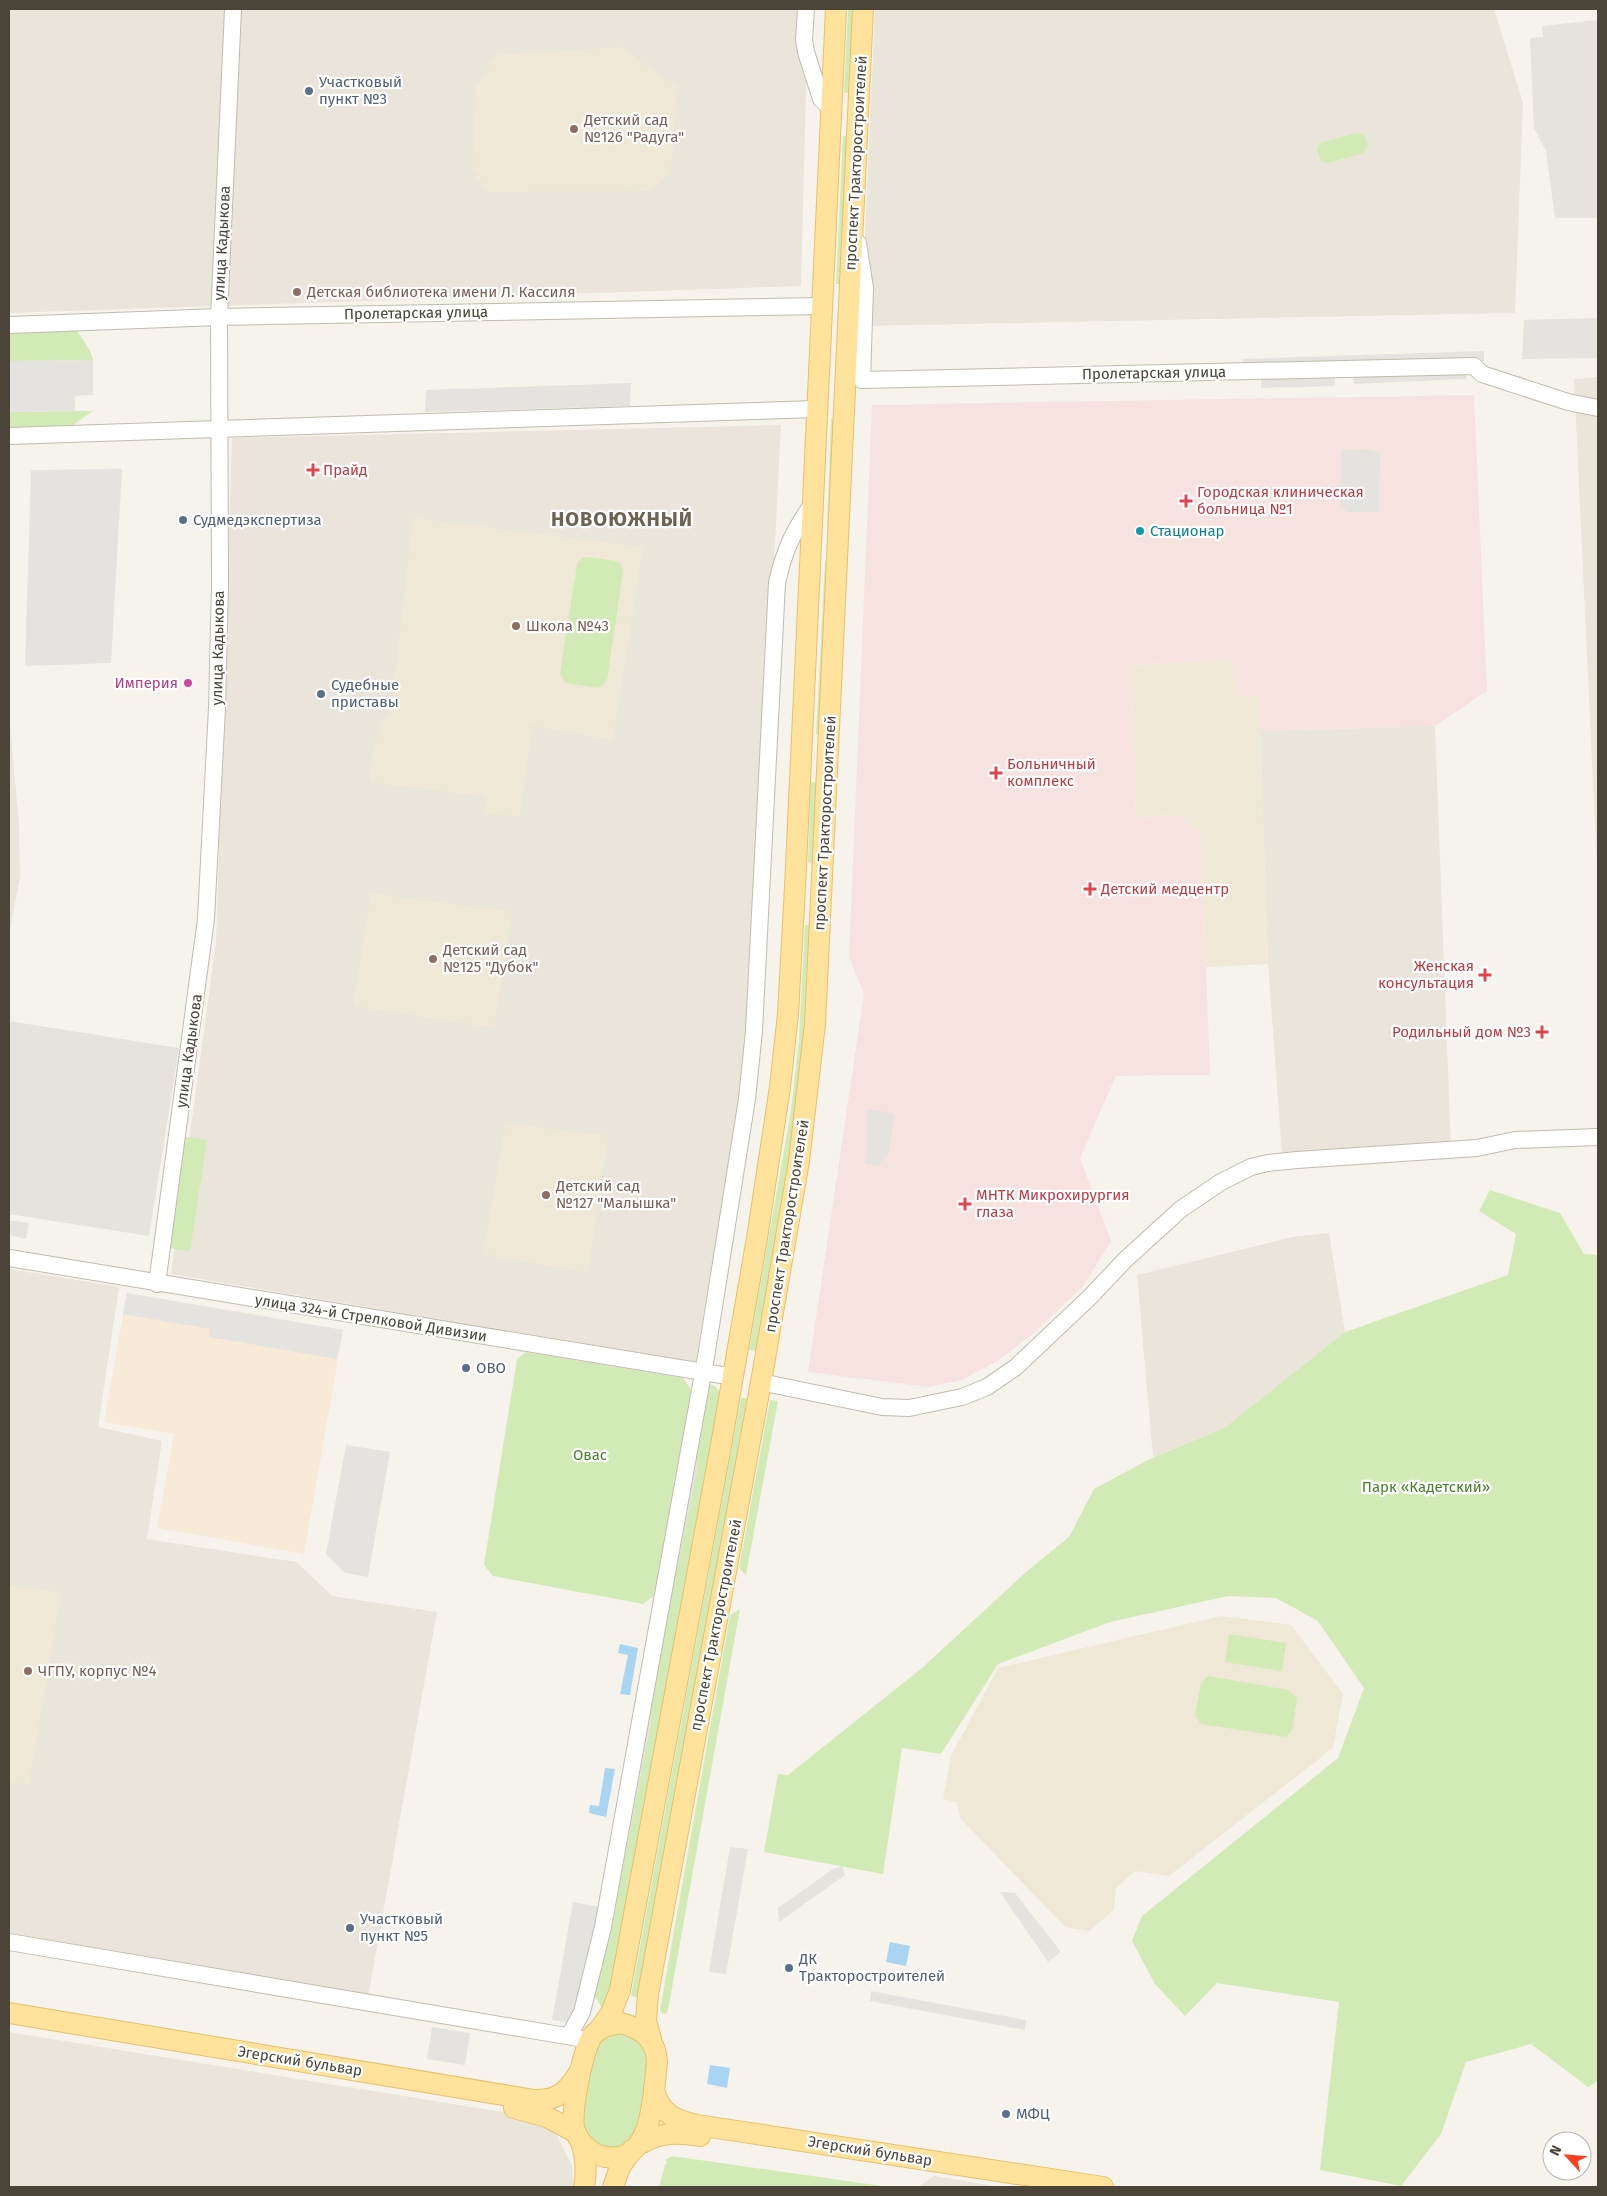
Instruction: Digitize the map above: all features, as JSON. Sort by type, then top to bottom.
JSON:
[{"type":"main road","name":"проспект Тракторостроителей","points":[[594,2035],[611,2013],[620,1990],[734,1377],[780,1087],[788,1014],[794,907],[836,9]]},
{"type":"main road","name":"проспект Тракторостроителей","points":[[651,2039],[646,2021],[648,1994],[762,1382],[808,1098],[816,1024],[863,9]]},
{"type":"main road","points":[[822,306],[843,311],[849,316]]},
{"type":"main road","points":[[817,409],[828,409],[845,402]]},
{"type":"main road","points":[[812,543],[838,543]]},
{"type":"main road","points":[[801,756],[828,757]]},
{"type":"main road","points":[[794,907],[820,908]]},
{"type":"main road","points":[[734,1377],[762,1382]]},
{"type":"main road","name":"Эгерский бульвар","points":[[9,2013],[48,2026]]},
{"type":"main road","points":[[584,2187],[585,2154],[573,2118],[580,2071],[594,2035],[613,2024],[628,2025],[644,2032],[651,2039],[657,2052],[654,2090],[647,2128],[636,2147],[620,2167],[613,2187]]},
{"type":"main road","name":"Эгерский бульвар","points":[[9,2025],[48,2026],[298,2066],[539,2100],[560,2096],[567,2090],[580,2071]]},
{"type":"main road","name":"Эгерский бульвар","points":[[298,2066],[530,2111],[547,2116],[578,2137]]},
{"type":"main road","name":"Эгерский бульвар","points":[[654,2090],[659,2106],[664,2112],[687,2123],[1035,2184],[1102,2187]]},
{"type":"main road","name":"Эгерский бульвар","points":[[636,2147],[658,2135],[679,2133],[933,2167]]},
{"type":"main road","points":[[578,2137],[588,2149],[604,2157],[614,2158],[636,2147]]},
{"type":"street","name":"улица Кадыкова","points":[[157,1284],[206,920],[217,708],[220,584],[219,317],[233,9]]},
{"type":"street","name":"проспект Тракторостроителей","points":[[806,9],[804,39],[806,52],[822,99],[832,110]]},
{"type":"street","points":[[845,402],[862,380],[865,288],[854,213]]},
{"type":"street","name":"Пролетарская улица","points":[[9,325],[219,317],[822,306]]},
{"type":"street","name":"Пролетарская улица","points":[[862,380],[1474,366],[1482,374],[1568,402],[1598,408]]},
{"type":"street","points":[[9,436],[218,430],[430,420],[817,409]]},
{"type":"street","points":[[569,2036],[582,2012],[600,1944],[703,1372],[747,1099],[754,1032],[777,583],[782,558],[791,537],[813,503]]},
{"type":"street","points":[[762,1382],[882,1407],[909,1408],[962,1397],[987,1387],[1016,1367],[1083,1304],[1125,1260],[1181,1210],[1221,1182],[1251,1167],[1297,1160],[1477,1148],[1515,1140],[1598,1137]]},
{"type":"street","name":"улица 324-й Стрелковой Дивизии","points":[[9,1258],[157,1284],[734,1377]]},
{"type":"street","points":[[9,1942],[569,2036],[594,2035]]},
{"type":"shaded area","points":[[9,9],[808,9],[801,286],[9,313]]},
{"type":"shaded area","points":[[875,9],[1494,9],[1523,103],[1515,313],[861,326]]},
{"type":"shaded area","points":[[1598,20],[1598,218],[1555,218],[1546,151],[1534,128],[1530,38],[1543,37],[1542,26]]},
{"type":"shaded area","name":"Детский сад №126 \"Радуга\"","points":[[621,47],[677,87],[671,172],[651,191],[489,192],[472,171],[476,88],[496,55]]},
{"type":"shaded area","points":[[1598,318],[1598,358],[1522,359],[1524,320]]},
{"type":"shaded area","points":[[1484,351],[1484,361],[1243,367],[1243,359]]},
{"type":"shaded area","points":[[93,360],[93,395],[75,396],[75,411],[9,412],[9,361]]},
{"type":"shaded area","points":[[1465,369],[1466,379],[1354,384],[1353,375]]},
{"type":"shaded area","points":[[1335,373],[1335,386],[1261,388],[1261,375]]},
{"type":"shaded area","points":[[1598,377],[1598,891],[1574,379]]},
{"type":"shaded area","points":[[631,383],[630,406],[425,412],[426,390]]},
{"type":"shaded area","name":"Больничный комплекс","points":[[1474,395],[1487,691],[1435,726],[1260,731],[1259,695],[1238,696],[1234,659],[1130,665],[1136,817],[1177,815],[1201,832],[1210,1075],[1116,1076],[1080,1158],[1111,1241],[1084,1285],[1034,1333],[996,1362],[961,1380],[929,1387],[808,1372],[864,994],[849,957],[872,405]]},
{"type":"shaded area","points":[[781,425],[750,1029],[696,1362],[171,1274],[216,942],[232,438]]},
{"type":"shaded area","points":[[1369,449],[1380,453],[1379,512],[1347,512],[1340,504],[1341,450]]},
{"type":"shaded area","points":[[122,469],[111,663],[25,666],[31,470]]},
{"type":"shaded area","name":"Школа №43","points":[[413,518],[643,547],[613,740],[532,726],[520,816],[484,814],[486,797],[369,782],[374,743],[392,704]]},
{"type":"shaded area","points":[[1234,659],[1238,695],[1259,695],[1268,964],[1206,967],[1201,832],[1177,815],[1136,817],[1130,665]]},
{"type":"shaded area","points":[[9,713],[19,824],[20,877],[9,935]]},
{"type":"shaded area","points":[[1435,726],[1451,1148],[1282,1154],[1268,964],[1260,731]]},
{"type":"shaded area","name":"Детский сад №125 \"Дубок\"","points":[[371,893],[512,912],[494,1028],[353,1006]]},
{"type":"shaded area","points":[[9,1021],[179,1048],[149,1236],[9,1214]]},
{"type":"shaded area","points":[[867,1109],[895,1114],[888,1155],[877,1166],[865,1164]]},
{"type":"shaded area","name":"Детский сад №127 \"Малышка\"","points":[[506,1123],[608,1136],[588,1273],[483,1254]]},
{"type":"shaded area","points":[[9,1220],[29,1223],[26,1239],[9,1235]]},
{"type":"shaded area","points":[[1329,1233],[1345,1332],[1224,1428],[1153,1457],[1137,1275],[1292,1237]]},
{"type":"shaded area","points":[[9,1269],[119,1287],[98,1427],[162,1441],[147,1539],[297,1562],[332,1596],[437,1612],[368,1997],[9,1933]]},
{"type":"shaded area","points":[[127,1293],[343,1330],[304,1554],[157,1528],[174,1434],[104,1422]]},
{"type":"shaded area","points":[[127,1293],[343,1330],[337,1359],[209,1337],[210,1329],[123,1314]]},
{"type":"shaded area","points":[[346,1445],[390,1452],[368,1577],[345,1573],[326,1554]]},
{"type":"shaded area","points":[[692,1460],[698,1466],[668,1614],[663,1618]]},
{"type":"shaded area","name":"ЧГПУ, корпус №4","points":[[9,1585],[61,1593],[29,1785],[9,1782]]},
{"type":"shaded area","points":[[1221,1616],[1291,1625],[1343,1694],[1333,1748],[1169,1876],[1135,1871],[1116,1888],[1114,1910],[1089,1931],[1065,1927],[961,1819],[956,1802],[943,1799],[951,1756],[998,1668]]},
{"type":"shaded area","points":[[646,1711],[652,1715],[612,1924],[607,1927]]},
{"type":"shaded area","points":[[730,1847],[748,1849],[726,1974],[709,1972]]},
{"type":"shaded area","points":[[842,1866],[845,1875],[779,1922],[778,1908],[833,1869]]},
{"type":"shaded area","points":[[1000,1892],[1015,1893],[1061,1952],[1048,1962]]},
{"type":"shaded area","points":[[573,1902],[599,1907],[578,2011],[567,2022],[552,2020]]},
{"type":"shaded area","points":[[871,1991],[1026,2020],[1025,2030],[870,2001]]},
{"type":"shaded area","points":[[432,2027],[470,2033],[465,2065],[427,2059]]},
{"type":"shaded area","points":[[9,2032],[527,2116],[545,2121],[556,2133],[572,2166],[573,2187],[9,2187]]},
{"type":"shaded area","points":[[934,2176],[1001,2187],[918,2187]]},
{"type":"green space","points":[[848,9],[853,9],[849,93],[844,93]]},
{"type":"green space","points":[[1355,133],[1364,135],[1368,145],[1364,153],[1327,163],[1321,161],[1317,149],[1320,143]]},
{"type":"green space","points":[[843,136],[849,137],[843,284],[836,284]]},
{"type":"green space","points":[[74,322],[93,360],[9,361],[9,325]]},
{"type":"green space","points":[[93,411],[60,434],[9,436],[9,412]]},
{"type":"green space","points":[[831,418],[838,419],[833,529],[827,529]]},
{"type":"green space","points":[[582,558],[616,561],[620,563],[623,571],[607,680],[601,687],[597,688],[568,683],[564,681],[560,673],[577,564]]},
{"type":"green space","points":[[825,562],[831,562],[823,734],[816,734]]},
{"type":"green space","points":[[811,782],[819,783],[816,863],[808,862]]},
{"type":"green space","points":[[805,925],[812,925],[806,1040],[784,1196],[756,1351],[749,1350],[791,1110],[799,1039]]},
{"type":"green space","points":[[185,1137],[207,1140],[190,1251],[169,1248]]},
{"type":"green space","name":"Парк «Кадетский»","points":[[1490,1190],[1560,1213],[1584,1254],[1598,1255],[1598,2081],[1588,2087],[1531,2044],[1466,2062],[1441,2134],[1401,2186],[1320,2170],[1339,2002],[1217,1983],[1185,2016],[1155,1984],[1132,1941],[1142,1916],[1338,1758],[1364,1688],[1318,1621],[1276,1598],[1228,1596],[1110,1622],[998,1664],[941,1754],[902,1748],[883,1874],[764,1852],[778,1774],[788,1775],[922,1668],[1026,1572],[1069,1537],[1094,1489],[1154,1457],[1224,1428],[1345,1332],[1508,1275],[1516,1234],[1479,1211]]},
{"type":"green space","name":"Овас","points":[[526,1352],[683,1378],[692,1391],[655,1595],[643,1604],[493,1576],[484,1565],[517,1359]]},
{"type":"green space","points":[[709,1384],[715,1386],[720,1392],[610,1992],[602,2008],[593,1993],[607,1927],[612,1923],[652,1715],[646,1711],[692,1460]]},
{"type":"green space","points":[[741,1398],[747,1398],[640,1998],[631,1996]]},
{"type":"green space","points":[[770,1400],[778,1401],[746,1575],[739,1568]]},
{"type":"green space","points":[[740,1609],[666,2014],[660,2010],[730,1615]]},
{"type":"green space","points":[[1229,1634],[1286,1643],[1282,1671],[1225,1662]]},
{"type":"green space","points":[[1208,1676],[1289,1690],[1297,1698],[1292,1731],[1285,1737],[1201,1724],[1195,1715],[1201,1683]]},
{"type":"green space","points":[[611,2032],[634,2034],[651,2054],[642,2131],[618,2150],[594,2146],[579,2119],[592,2047]]},
{"type":"green space","points":[[672,2156],[889,2187],[659,2187],[667,2163],[665,2160]]},
{"type":"water","points":[[620,1644],[638,1648],[630,1695],[620,1694],[628,1655],[618,1653]]},
{"type":"water","points":[[605,1768],[615,1769],[606,1817],[589,1813],[590,1805],[599,1806]]},
{"type":"water","points":[[890,1942],[910,1946],[906,1966],[886,1962]]},
{"type":"water","points":[[710,2065],[730,2068],[727,2088],[707,2084]]},
{"type":"place","name":"Участковый пункт №3","points":[[309,91]]},
{"type":"place","name":"Детский сад №126 \"Радуга\"","points":[[574,129]]},
{"type":"place","name":"Детская библиотека имени Л. Кассиля","points":[[297,292]]},
{"type":"place","name":"Прайд","points":[[313,470]]},
{"type":"place","name":"Городская клиническая больница №1","points":[[1186,501]]},
{"type":"place","name":"Судмедэкспертиза","points":[[183,520]]},
{"type":"place","name":"Стационар","points":[[1140,531]]},
{"type":"place","name":"Школа №43","points":[[516,626]]},
{"type":"place","name":"Империя","points":[[188,683]]},
{"type":"place","name":"Судебные приставы","points":[[321,694]]},
{"type":"place","name":"Больничный комплекс","points":[[996,773]]},
{"type":"place","name":"Детский медцентр","points":[[1090,889]]},
{"type":"place","name":"Детский сад №125 \"Дубок\"","points":[[433,959]]},
{"type":"place","name":"Женская консультация","points":[[1485,975]]},
{"type":"place","name":"Родильный дом №3","points":[[1542,1032]]},
{"type":"place","name":"Детский сад №127 \"Малышка\"","points":[[546,1195]]},
{"type":"place","name":"МНТК Микрохирургия глаза","points":[[965,1204]]},
{"type":"place","name":"ОВО","points":[[466,1368]]},
{"type":"place","name":"ЧГПУ, корпус №4","points":[[28,1671]]},
{"type":"place","name":"Участковый пункт №5","points":[[350,1928]]},
{"type":"place","name":"ДК Тракторостроителей","points":[[789,1968]]},
{"type":"place","name":"МФЦ","points":[[1006,2114]]},
{"type":"district","name":"НОВОЮЖНЫЙ","points":[[622,519]]}]
